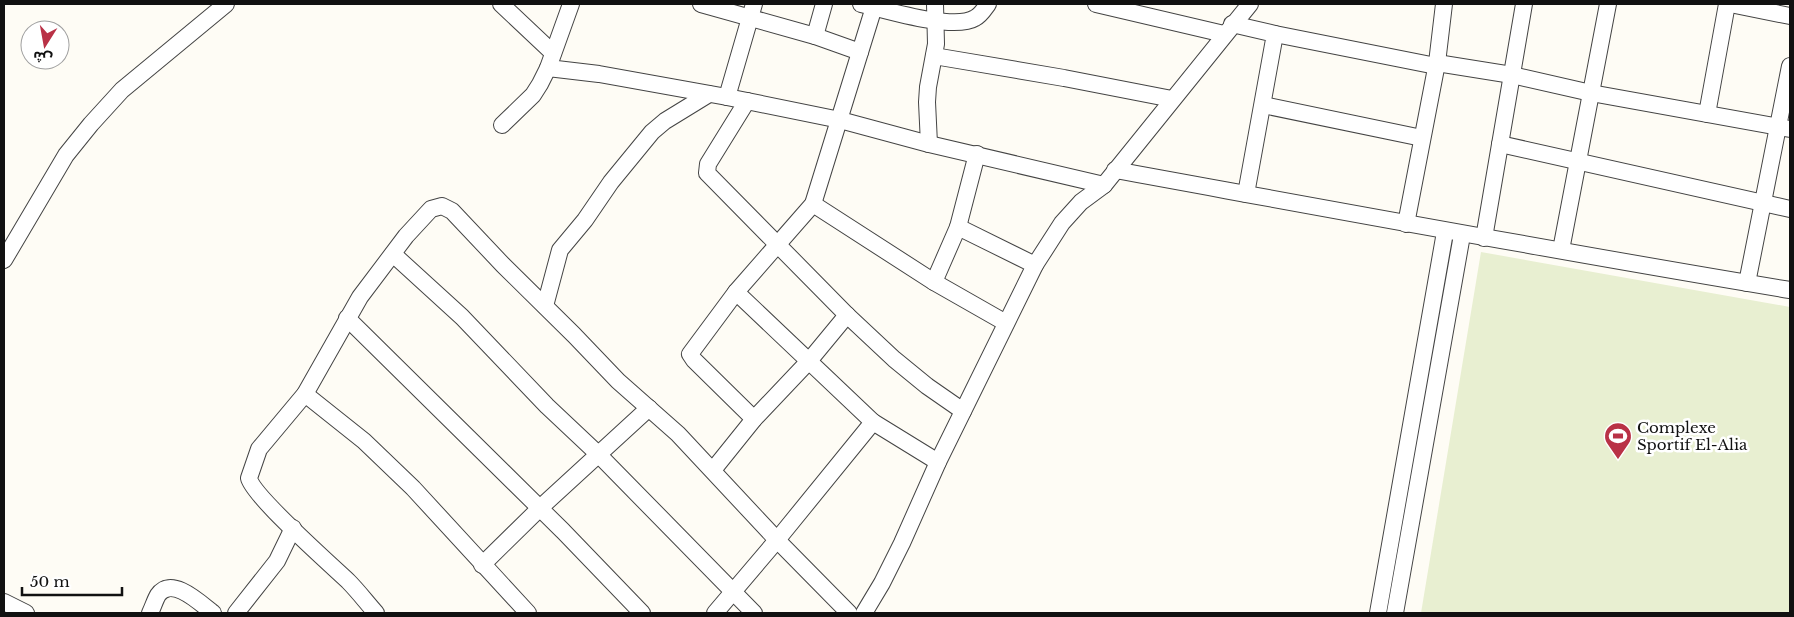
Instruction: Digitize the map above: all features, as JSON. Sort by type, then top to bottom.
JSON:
[{"type":"street","points":[[4,260],[66,155],[91,124],[122,90],[226,4]]},
{"type":"street","points":[[501,4],[550,61],[599,74],[840,120],[929,144],[1104,184]]},
{"type":"street","points":[[502,125],[533,94],[550,61],[571,4]]},
{"type":"street","points":[[701,4],[752,11],[860,52]]},
{"type":"street","points":[[815,36],[824,4]]},
{"type":"street","points":[[929,144],[927,102],[936,44],[934,4]]},
{"type":"street","points":[[754,419],[690,354],[736,292],[813,204],[860,52],[867,5],[934,22],[975,19],[988,4]]},
{"type":"street","points":[[1096,4],[1228,29],[1276,34],[1512,76],[1592,93],[1785,128]]},
{"type":"street","points":[[864,613],[882,583],[902,543],[938,462],[1035,265],[1062,223],[1081,202],[1104,184],[1250,4]]},
{"type":"street","points":[[1406,224],[1437,64],[1444,4]]},
{"type":"street","points":[[1484,238],[1524,4]]},
{"type":"street","points":[[1561,250],[1608,4]]},
{"type":"street","points":[[1707,114],[1728,4],[1790,16]]},
{"type":"street","points":[[727,97],[752,11]]},
{"type":"street","points":[[1246,194],[1276,34]]},
{"type":"street","points":[[934,56],[1072,79],[1172,99]]},
{"type":"street","points":[[1747,283],[1763,203],[1785,128],[1790,66]]},
{"type":"street","points":[[545,306],[560,250],[585,220],[611,182],[652,132],[665,120],[709,94]]},
{"type":"street","points":[[747,101],[708,164],[707,173],[847,315],[894,359],[927,386],[963,411]]},
{"type":"street","points":[[1263,105],[1422,138]]},
{"type":"street","points":[[1500,144],[1790,209]]},
{"type":"street","points":[[934,282],[958,227],[977,154]]},
{"type":"street","points":[[1115,170],[1445,232],[1790,290]]},
{"type":"street","points":[[813,204],[934,282],[1006,323]]},
{"type":"street","points":[[376,613],[350,583],[273,510],[249,478],[259,449],[305,394],[360,297],[431,209],[442,206],[452,211],[618,381],[678,434],[777,540],[849,613]]},
{"type":"street","points":[[958,227],[1035,265]]},
{"type":"street","points":[[1378,613],[1445,232]]},
{"type":"street","points":[[1395,613],[1462,234]]},
{"type":"street","points":[[393,254],[462,317],[547,406],[598,454],[754,613]]},
{"type":"street","points":[[736,292],[873,422],[938,462]]},
{"type":"street","points":[[713,470],[754,419],[809,362],[847,315]]},
{"type":"street","points":[[347,318],[540,508],[642,613]]},
{"type":"street","points":[[305,394],[364,441],[412,488],[528,613]]},
{"type":"street","points":[[482,565],[540,508],[649,408]]},
{"type":"street","points":[[715,613],[873,422]]},
{"type":"street","points":[[236,613],[277,561],[293,528]]},
{"type":"street","points":[[150,613],[159,594],[164,589],[172,588],[185,592],[213,613]]},
{"type":"street","points":[[4,602],[26,613]]},
{"type":"green space","name":"Complexe Sportif El-Alia","points":[[1481,252],[1790,307],[1790,613],[1421,613]]},
{"type":"place","name":"Complexe Sportif El-Alia","points":[[1618,460]]}]
